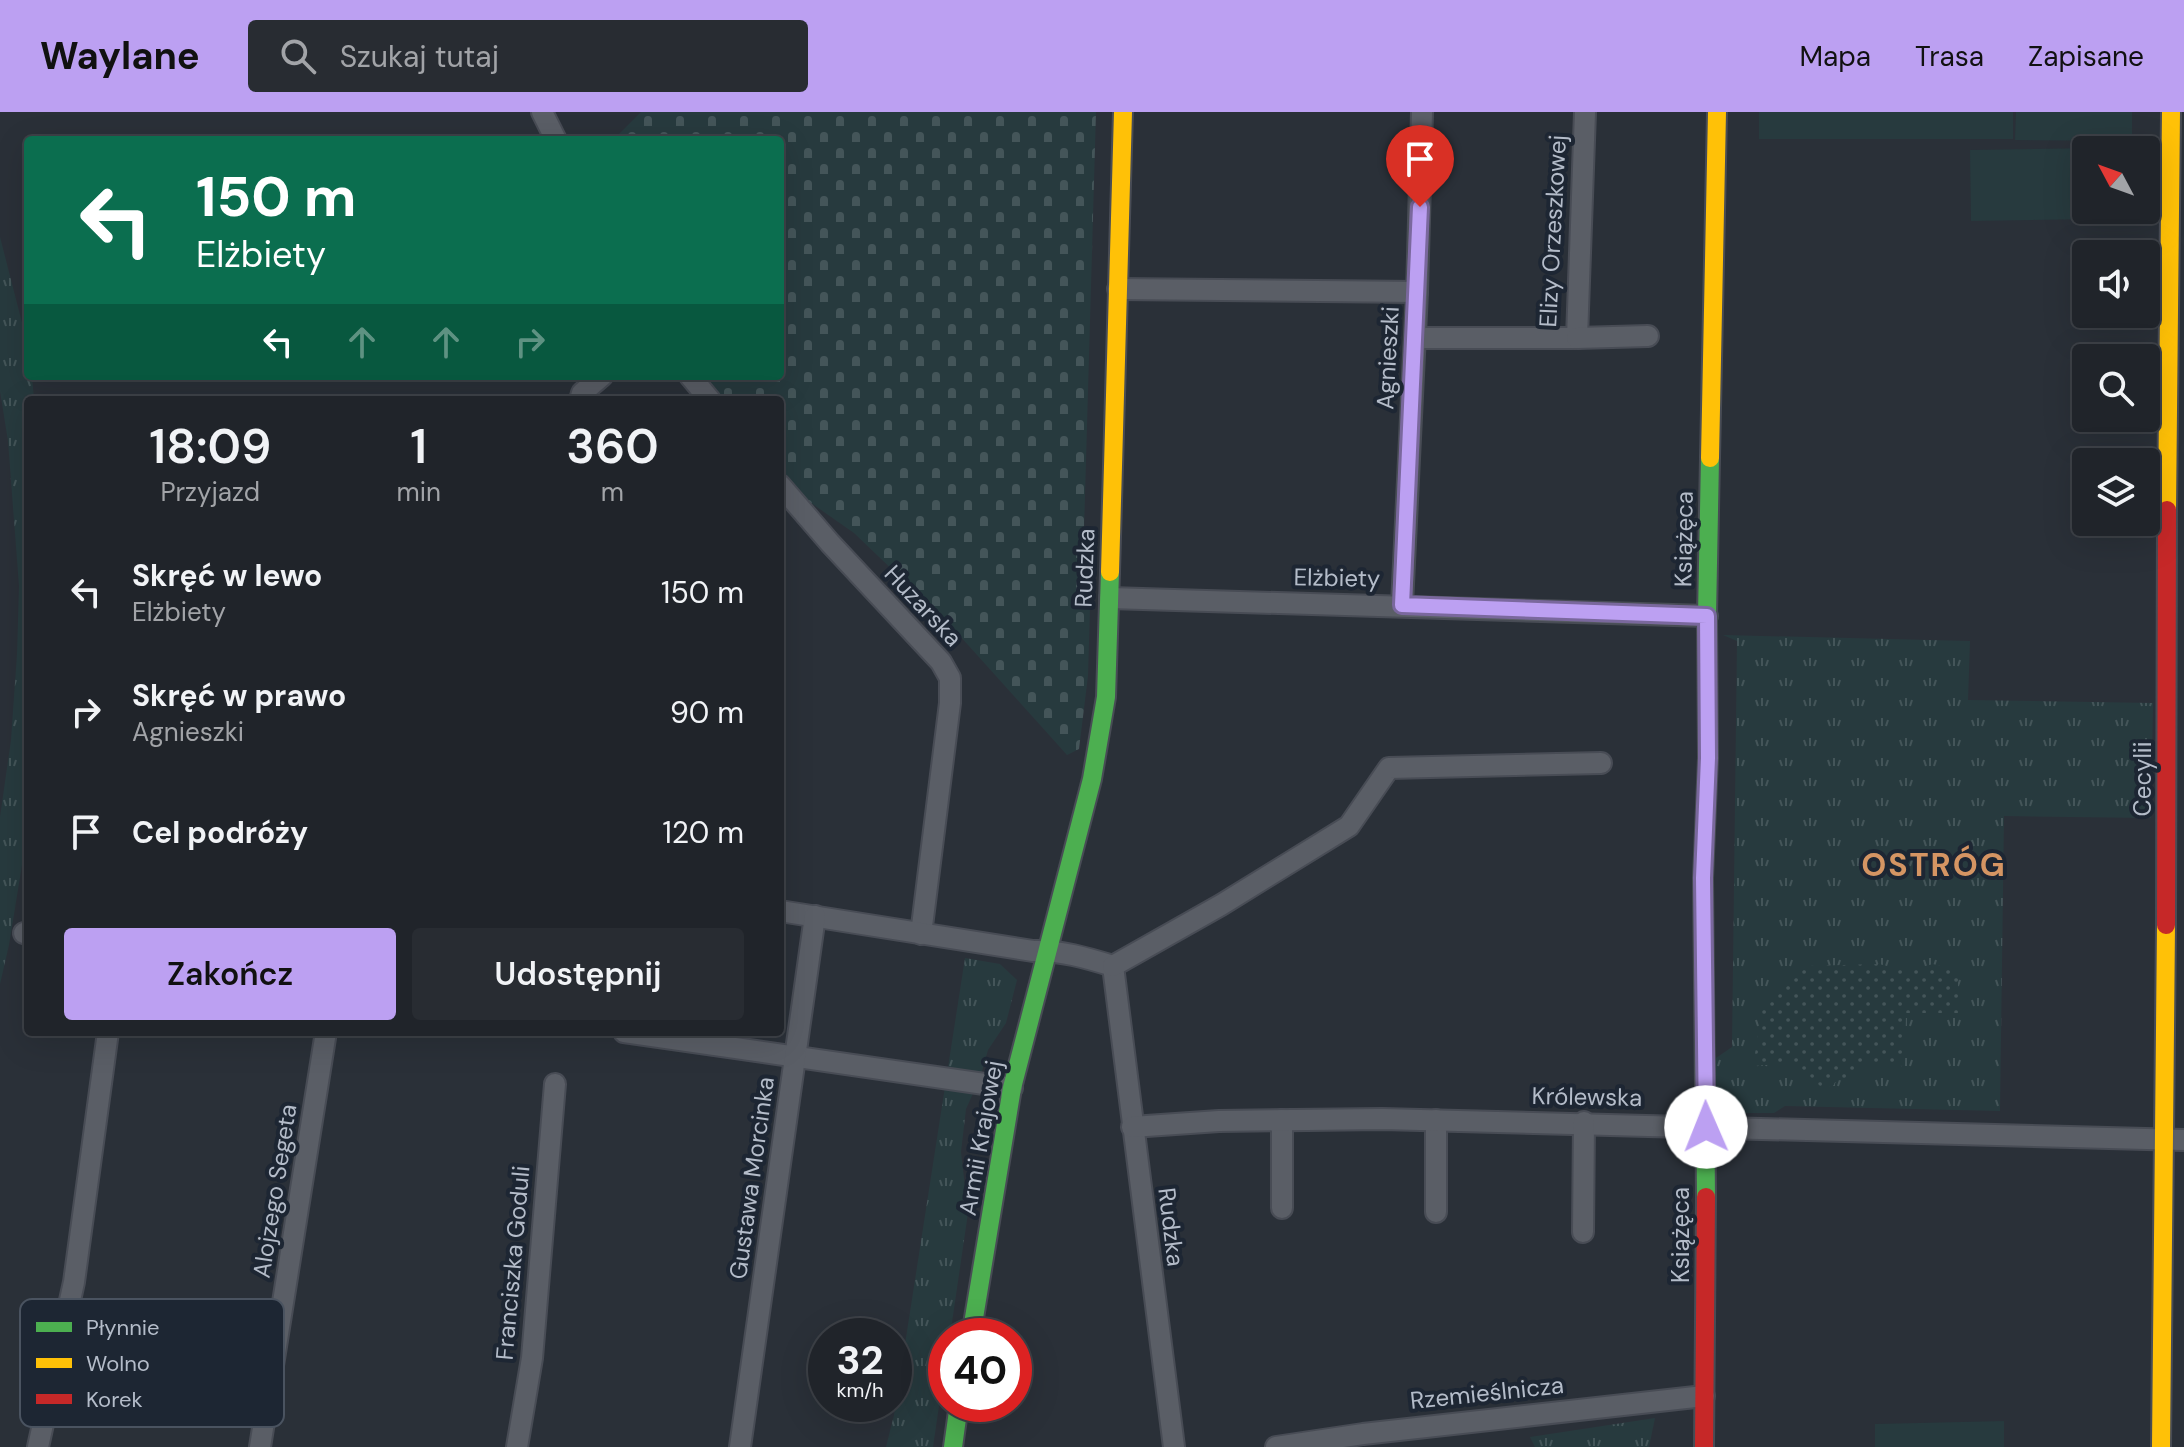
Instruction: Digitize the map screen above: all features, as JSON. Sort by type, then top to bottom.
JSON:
[{"type":"street","points":[[542,112],[554,136]]},
{"type":"street","name":"Rudzka","points":[[1047,951],[1098,753],[1106,697],[1123,112]]},
{"type":"street","name":"Agnieszki","points":[[1402,605],[1422,112]]},
{"type":"street","name":"Elizy Orzeszkowej","points":[[1415,338],[1577,338],[1585,112]]},
{"type":"street","name":"Książęca","points":[[1704,1447],[1706,1127],[1703,878],[1708,758],[1707,616],[1717,112]]},
{"type":"street","name":"Cecylii","points":[[2161,1447],[2175,1140],[2178,297],[2171,112]]},
{"type":"street","points":[[1118,289],[1417,292]]},
{"type":"street","points":[[1577,338],[1648,336]]},
{"type":"street","points":[[581,396],[597,380]]},
{"type":"street","points":[[693,380],[707,396]]},
{"type":"street","name":"Huzarska","points":[[784,490],[941,662],[948,674],[950,703],[921,934]]},
{"type":"street","name":"Elżbiety","points":[[1110,598],[1707,616]]},
{"type":"street","points":[[784,912],[1086,957],[1113,966],[1221,905],[1349,826],[1389,768],[1601,763]]},
{"type":"street","name":"Gustawa Morcinka","points":[[740,1447],[815,916]]},
{"type":"street","name":"Armii Krajowej","points":[[974,1318],[1012,1088],[1047,951]]},
{"type":"street","name":"Rudzka","points":[[1113,966],[1174,1447]]},
{"type":"street","points":[[70,1299],[107,1036]]},
{"type":"street","points":[[653,1036],[1012,1088]]},
{"type":"street","name":"Alojzego Segeta","points":[[284,1299],[325,1038]]},
{"type":"street","name":"Franciszka Goduli","points":[[517,1447],[532,1358],[555,1084]]},
{"type":"street","points":[[1282,1120],[1282,1208]]},
{"type":"street","name":"Królewska","points":[[1132,1127],[1282,1120],[1436,1120],[2175,1140]]},
{"type":"street","points":[[1436,1120],[1436,1212]]},
{"type":"street","points":[[1583,1232],[1584,1122]]},
{"type":"street","name":"Rzemieślnicza","points":[[1276,1447],[1704,1396]]},
{"type":"street","points":[[953,1447],[956,1422]]},
{"type":"street","points":[[38,1447],[42,1427]]},
{"type":"street","name":"Alojzego Segeta","points":[[260,1447],[263,1427]]},
{"type":"green space","points":[[641,112],[1096,112],[1083,565],[1091,574],[1088,676],[1079,749],[1067,755],[950,625],[854,533],[804,498],[784,473],[784,396],[721,396],[708,380],[784,380],[784,136],[617,136]]},
{"type":"green space","points":[[1759,112],[2013,112],[2013,139],[1759,139]]},
{"type":"green space","points":[[2016,112],[2132,112],[2132,136],[2072,136],[2072,140],[2015,140]]},
{"type":"green space","points":[[2072,148],[2072,219],[1971,221],[1970,150]]},
{"type":"green space","points":[[0,237],[24,330],[24,380],[32,380],[34,396],[24,396],[24,853],[0,984],[0,817],[11,740],[19,586],[8,441],[0,391]]},
{"type":"green space","points":[[1723,635],[1970,641],[1968,700],[2153,703],[2151,818],[2004,816],[2000,1111],[1785,1106],[1774,1113],[1734,1113],[1716,1104],[1716,1058],[1732,1047],[1737,641]]},
{"type":"green space","points":[[965,958],[1000,964],[1017,980],[1006,1023],[988,1050],[966,1109],[961,1152],[968,1213],[953,1318],[928,1318],[928,1422],[937,1422],[933,1447],[886,1447],[892,1422],[912,1422],[912,1318],[909,1318]]},
{"type":"green space","points":[[1879,964],[1907,971],[1933,964],[1958,971],[1958,1013],[1906,1013],[1905,1066],[1865,1065],[1846,1081],[1838,1080],[1832,1087],[1820,1086],[1796,1063],[1753,1066],[1762,1011],[1807,966]]},
{"type":"green space","points":[[1655,1418],[1649,1447],[1535,1447],[1530,1437]]},
{"type":"green space","points":[[2004,1421],[2004,1447],[1875,1447],[1875,1424]]},
{"type":"traffic: fast","points":[[1706,1197],[1703,878],[1708,758],[1710,458]]},
{"type":"traffic: fast","points":[[974,1318],[1012,1088],[1092,779],[1106,697],[1110,572]]},
{"type":"traffic: fast","points":[[953,1447],[956,1422]]},
{"type":"traffic: slow","points":[[1110,572],[1123,112]]},
{"type":"traffic: slow","points":[[1710,458],[1717,112]]},
{"type":"traffic: slow","points":[[2167,510],[2171,112]]},
{"type":"traffic: slow","points":[[2161,1447],[2166,925]]},
{"type":"traffic: jam","points":[[2166,925],[2167,510]]},
{"type":"traffic: jam","points":[[1704,1447],[1706,1197]]},
{"type":"district","name":"OSTRÓG","points":[[1934,865]]},
{"type":"route","points":[[1420,207],[1402,605],[1707,616],[1708,758],[1703,878],[1706,1127]]}]
